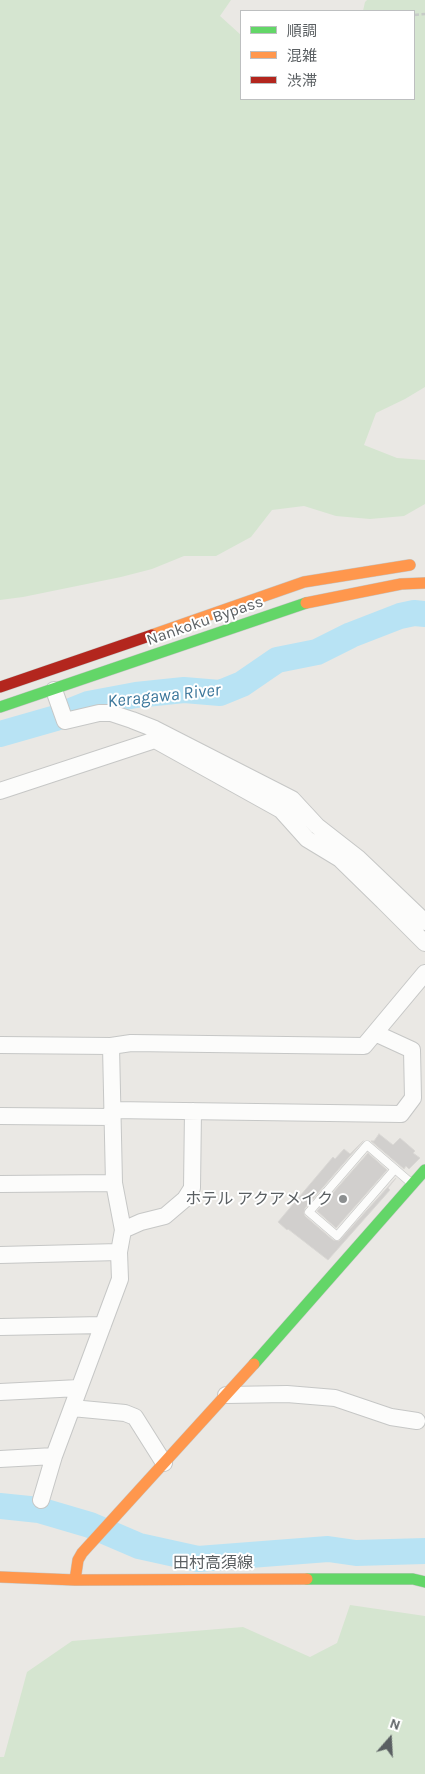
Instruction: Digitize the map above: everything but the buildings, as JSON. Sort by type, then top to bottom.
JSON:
[{"type":"main road","name":"Nankoku Bypass","points":[[0,687],[304,582],[397,566],[425,564]]},
{"type":"main road","name":"Nankoku Bypass","points":[[0,707],[309,602],[401,584],[425,583]]},
{"type":"main road","points":[[75,1580],[79,1557],[102,1530],[425,1170]]},
{"type":"main road","name":"田村高須線","points":[[0,1577],[75,1580],[413,1579],[425,1582]]},
{"type":"street","points":[[54,690],[65,721],[99,713],[111,714],[132,720],[156,729],[292,799],[317,826],[358,858],[425,943]]},
{"type":"street","points":[[0,791],[155,740],[281,810],[307,839],[340,859],[425,922]]},
{"type":"street","points":[[0,1045],[111,1046],[131,1043],[364,1046],[425,973]]},
{"type":"street","points":[[0,1116],[192,1111],[401,1114],[413,1098],[412,1050],[375,1033]]},
{"type":"street","points":[[41,1500],[54,1456],[120,1279],[119,1252],[123,1230],[114,1183],[111,1046]]},
{"type":"street","points":[[123,1230],[141,1222],[165,1216],[185,1199],[192,1188],[192,1111]]},
{"type":"street","points":[[0,1184],[114,1183]]},
{"type":"street","points":[[0,1255],[119,1252]]},
{"type":"street","points":[[0,1327],[103,1325]]},
{"type":"street","points":[[0,1392],[79,1388]]},
{"type":"street","points":[[226,1394],[286,1394],[335,1398],[391,1417],[417,1421]]},
{"type":"street","points":[[72,1408],[125,1413],[135,1416],[164,1463]]},
{"type":"street","points":[[0,1459],[54,1456]]},
{"type":"lane","points":[[395,1169],[336,1236],[309,1212],[367,1145],[413,1184]]},
{"type":"green space","points":[[0,0],[231,0],[220,16],[240,34],[240,100],[415,100],[415,10],[363,10],[367,0],[425,0],[425,387],[376,413],[364,445],[397,458],[425,460],[425,504],[404,516],[370,519],[336,516],[304,506],[272,510],[251,537],[216,556],[184,556],[152,569],[121,577],[0,600]]},
{"type":"green space","points":[[350,1605],[425,1616],[425,1774],[0,1774],[0,1757],[4,1757],[27,1672],[72,1641],[243,1627],[310,1657],[337,1643]]},
{"type":"waterway","name":"Keragawa River","points":[[68,712],[88,704],[136,695],[184,690],[220,693],[242,684],[277,660],[317,652],[351,635],[400,616],[414,613],[425,614]]},
{"type":"waterway","name":"Keragawa River","points":[[0,734],[56,718]]},
{"type":"waterway","points":[[0,1506],[39,1510],[90,1525],[139,1546],[198,1559],[328,1549],[356,1553],[425,1551]]},
{"type":"traffic: fast","points":[[0,707],[306,603]]},
{"type":"traffic: fast","points":[[254,1364],[425,1170]]},
{"type":"traffic: fast","points":[[307,1579],[413,1579],[425,1582]]},
{"type":"traffic: slow","points":[[152,635],[304,582],[410,565]]},
{"type":"traffic: slow","points":[[306,603],[401,584],[425,583]]},
{"type":"traffic: slow","points":[[75,1580],[78,1560],[82,1553],[254,1364]]},
{"type":"traffic: slow","points":[[0,1577],[75,1580],[307,1579]]},
{"type":"traffic: jam","points":[[0,687],[152,635]]},
{"type":"place","name":"ホテル アクアメイク","points":[[343,1199]]}]
